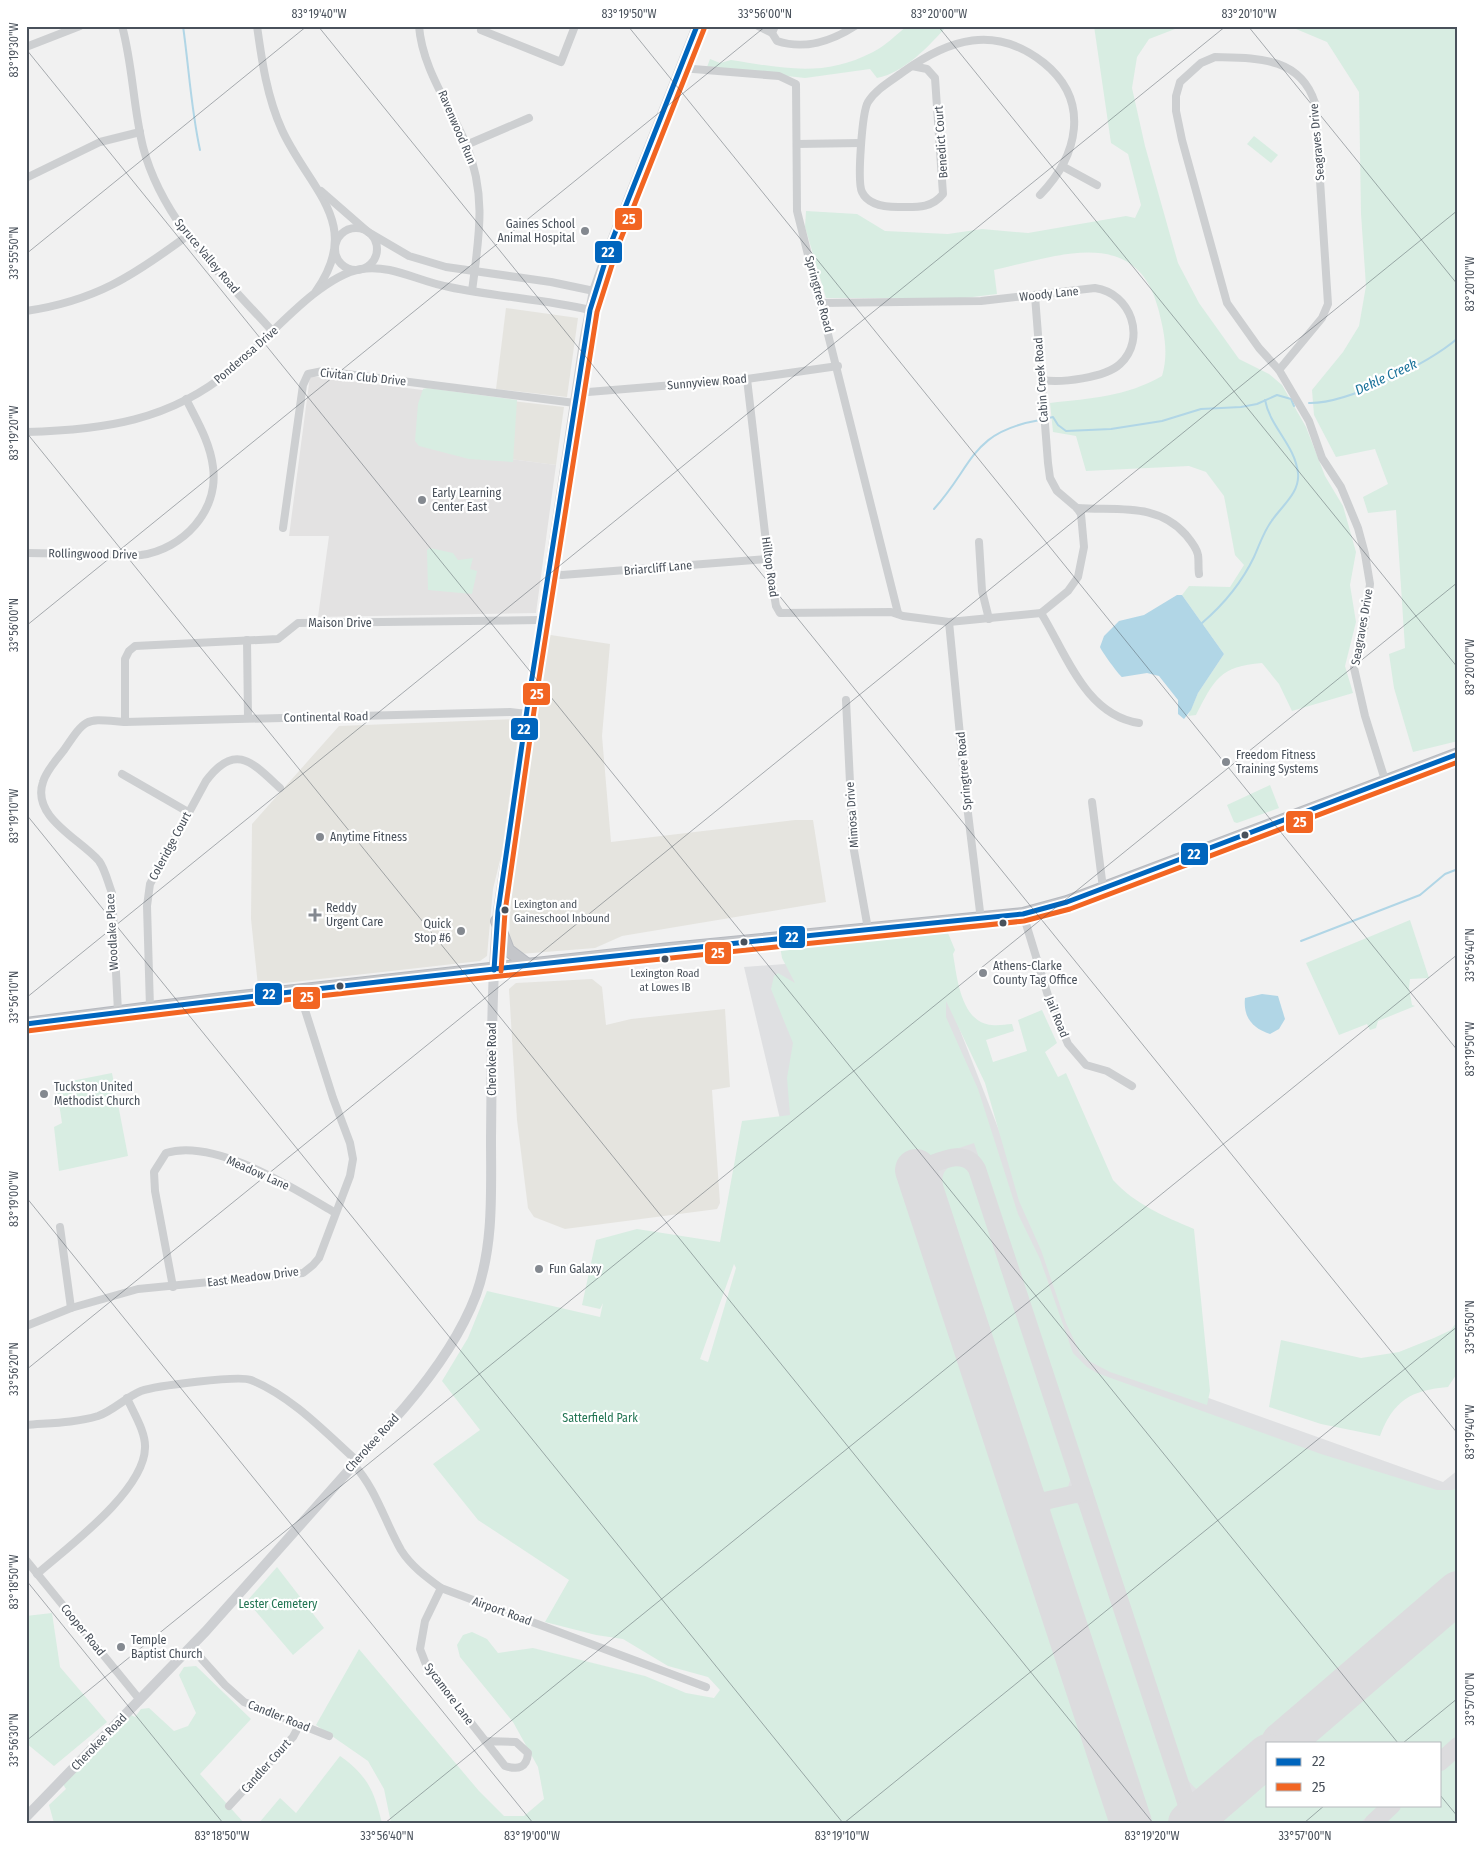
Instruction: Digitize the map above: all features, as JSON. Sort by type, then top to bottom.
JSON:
[{"type":"highway","points":[[26,1024],[299,991],[868,929],[981,920],[1029,913],[1103,888],[1458,754]]},
{"type":"highway","points":[[497,922],[508,950],[529,966]]},
{"type":"main road","name":"Cherokee Road","points":[[26,1817],[191,1647],[426,1382],[454,1342],[470,1310],[482,1276],[489,1239],[494,970],[497,922],[548,573],[590,310],[594,291],[614,235],[697,26]]},
{"type":"street","points":[[26,47],[80,26]]},
{"type":"street","name":"Spruce Valley Road","points":[[122,26],[130,60],[140,132],[160,190],[187,236],[274,332]]},
{"type":"street","points":[[257,26],[264,76],[274,111],[290,146],[321,191],[332,218],[335,247],[340,264],[346,268],[360,270],[371,263],[376,250],[376,243],[368,232],[321,191]]},
{"type":"street","name":"Ravenwood Run","points":[[419,26],[426,57],[466,144],[477,180],[481,207],[472,291]]},
{"type":"street","points":[[758,26],[774,30],[774,38],[780,42],[809,45],[843,34],[855,26]]},
{"type":"street","points":[[481,30],[561,62],[573,27]]},
{"type":"street","points":[[912,66],[936,50],[956,42],[983,38],[1008,43],[1042,61],[1064,84],[1076,118],[1073,138],[1062,166],[1040,195]]},
{"type":"street","name":"Seagraves Drive","points":[[1279,370],[1322,318],[1328,304],[1315,103],[1312,92],[1302,80],[1281,64],[1259,58],[1215,57],[1201,63],[1180,82],[1176,96],[1180,130],[1227,303],[1259,348],[1279,370],[1309,421],[1322,458],[1342,487],[1358,528],[1370,584],[1364,630],[1354,668],[1365,716],[1385,780]]},
{"type":"street","name":"Benedict Court","points":[[912,66],[927,68],[935,78],[943,194],[936,202],[925,207],[888,207],[868,199],[860,190],[864,114],[868,102],[878,91],[912,66]]},
{"type":"street","name":"Springtree Road","points":[[681,68],[779,76],[790,80],[797,88],[797,211],[838,366],[898,613]]},
{"type":"street","points":[[466,144],[529,118]]},
{"type":"street","points":[[26,178],[100,142],[140,132]]},
{"type":"street","points":[[797,144],[861,143]]},
{"type":"street","points":[[1062,166],[1097,185]]},
{"type":"street","points":[[335,247],[338,238],[348,230],[362,229],[409,256],[446,267],[551,282],[594,291]]},
{"type":"street","points":[[26,311],[65,304],[109,288],[144,268],[187,236]]},
{"type":"street","name":"Ponderosa Drive","points":[[313,294],[329,269],[335,247]]},
{"type":"street","name":"Ponderosa Drive","points":[[26,432],[73,430],[117,425],[158,413],[220,379],[274,332],[313,294],[339,277],[360,270],[392,270],[435,284],[472,291],[550,301],[590,310]]},
{"type":"street","name":"Woody Lane","points":[[821,303],[980,302],[1095,288],[1108,290],[1120,300],[1132,318],[1133,327],[1129,353],[1119,365],[1109,371],[1052,381],[1042,380]]},
{"type":"street","name":"Cabin Creek Road","points":[[1035,296],[1050,478],[1057,491],[1077,508]]},
{"type":"street","name":"Sunnyview Road","points":[[576,398],[747,379],[838,366]]},
{"type":"street","name":"Civitan Club Drive","points":[[283,528],[303,385],[308,374],[312,372],[323,371],[576,398]]},
{"type":"street","name":"Hilltop Road","points":[[747,379],[768,558],[776,606],[780,612],[898,613],[903,616],[949,622],[1041,614]]},
{"type":"street","name":"Rollingwood Drive","points":[[26,553],[141,555],[163,549],[186,536],[201,518],[212,492],[214,481],[207,442],[186,399]]},
{"type":"street","points":[[1077,508],[1135,509],[1166,518],[1177,524],[1191,541],[1198,554],[1199,574]]},
{"type":"street","points":[[1077,508],[1081,514],[1084,547],[1081,570],[1068,591],[1041,614],[1093,699],[1108,710],[1139,722]]},
{"type":"street","points":[[979,542],[982,591],[989,620]]},
{"type":"street","name":"Briarcliff Lane","points":[[548,573],[562,576],[768,558]]},
{"type":"street","name":"Maison Drive","points":[[125,722],[125,659],[129,651],[135,646],[278,639],[298,623],[541,620]]},
{"type":"street","name":"Springtree Road","points":[[949,622],[966,797],[981,920]]},
{"type":"street","points":[[246,640],[248,718]]},
{"type":"street","name":"Mimosa Drive","points":[[846,700],[853,845],[868,929]]},
{"type":"street","name":"Continental Road","points":[[125,722],[510,712],[527,714]]},
{"type":"street","name":"Woodlake Place","points":[[118,1012],[112,893],[100,862],[46,812],[41,788],[43,780],[81,725],[93,719],[125,722]]},
{"type":"street","name":"Coleridge Court","points":[[150,1008],[146,906],[150,884],[206,781],[218,766],[226,760],[243,760],[256,765],[280,788]]},
{"type":"street","points":[[122,774],[188,812]]},
{"type":"street","points":[[1092,802],[1103,888]]},
{"type":"street","name":"Jail Road","points":[[1029,913],[1049,999],[1068,1044],[1086,1065],[1107,1071],[1132,1086]]},
{"type":"street","name":"East Meadow Drive","points":[[26,1326],[71,1308],[138,1289],[303,1273],[313,1266],[319,1258],[334,1212],[350,1176],[353,1159],[350,1143],[333,1098],[299,991]]},
{"type":"street","name":"Meadow Lane","points":[[173,1287],[155,1191],[154,1172],[166,1153],[174,1150],[188,1150],[236,1161],[278,1180],[334,1212]]},
{"type":"street","points":[[60,1227],[71,1308]]},
{"type":"street","name":"Airport Road","points":[[26,1425],[83,1420],[102,1415],[127,1398],[144,1390],[225,1379],[248,1379],[271,1390],[311,1420],[355,1463],[375,1498],[401,1551],[411,1564],[441,1588],[706,1687]]},
{"type":"street","points":[[37,1574],[101,1518],[136,1478],[145,1448],[142,1434],[127,1398]]},
{"type":"street","name":"Cooper Road","points":[[26,1560],[140,1700]]},
{"type":"street","name":"Sycamore Lane","points":[[441,1588],[425,1622],[420,1649],[427,1667],[485,1742],[505,1766],[514,1769],[522,1767],[527,1761],[528,1753],[516,1742],[485,1742]]},
{"type":"street","name":"Candler Road","points":[[191,1647],[225,1685],[244,1702],[329,1736]]},
{"type":"street","name":"Candler Court","points":[[229,1806],[292,1737],[300,1724]]},
{"type":"shaded area","points":[[506,308],[578,318],[567,397],[496,389]]},
{"type":"shaded area","name":"Early Learning Center East","points":[[310,376],[487,398],[478,455],[556,465],[536,613],[318,617],[329,536],[289,536]]},
{"type":"shaded area","points":[[487,398],[564,407],[556,465],[478,455]]},
{"type":"shaded area","points":[[544,634],[610,644],[602,736],[611,842],[795,820],[813,820],[826,902],[622,936],[595,948],[520,954],[509,945],[512,868]]},
{"type":"shaded area","points":[[520,720],[502,852],[493,889],[487,956],[480,961],[258,986],[251,919],[252,824],[339,726]]},
{"type":"shaded area","points":[[930,953],[1086,1354],[1443,1482],[1458,1470],[1458,1823],[839,1823],[928,1744],[744,967]]},
{"type":"shaded area","points":[[592,979],[602,987],[606,1025],[631,1019],[725,1009],[730,1087],[712,1090],[720,1203],[717,1209],[565,1229],[534,1217],[528,1208],[517,1120],[509,989],[516,983]]},
{"type":"green space","points":[[907,26],[947,26],[924,50],[906,65],[897,71],[877,78],[870,69],[805,78],[707,67],[710,59],[720,63],[731,60],[803,69],[837,65],[855,60],[877,50]]},
{"type":"green space","points":[[1094,26],[1190,26],[1175,29],[1149,39],[1137,57],[1132,88],[1145,146],[1178,263],[1199,303],[1239,359],[1269,374],[1282,385],[1306,427],[1325,476],[1343,506],[1356,552],[1350,585],[1356,622],[1345,666],[1353,693],[1292,711],[1279,684],[1262,663],[1236,667],[1220,677],[1208,693],[1196,715],[1188,716],[1198,693],[1224,654],[1182,595],[1189,586],[1230,587],[1244,565],[1235,555],[1224,496],[1206,472],[1189,466],[1086,471],[1076,436],[1053,432],[1050,403],[1108,396],[1135,388],[1162,376],[1165,350],[1164,334],[1158,308],[1147,282],[1132,265],[1113,256],[1091,253],[1067,254],[994,270],[997,294],[965,298],[826,298],[805,227],[806,211],[857,214],[885,231],[948,234],[982,229],[1028,233],[1126,216],[1135,218],[1141,205],[1128,154],[1111,143]]},
{"type":"green space","points":[[1276,26],[1458,26],[1458,741],[1413,752],[1394,688],[1389,654],[1405,648],[1396,510],[1368,513],[1363,497],[1388,484],[1375,449],[1336,457],[1314,415],[1312,390],[1343,352],[1359,326],[1366,286],[1361,214],[1359,92],[1327,42],[1296,29]]},
{"type":"green space","points":[[1254,136],[1278,155],[1271,163],[1247,144]]},
{"type":"green space","points":[[423,389],[517,400],[513,462],[469,459],[419,446],[415,441],[418,404]]},
{"type":"green space","points":[[430,548],[453,553],[458,560],[473,558],[470,569],[477,571],[472,594],[428,590],[427,550]]},
{"type":"green space","points":[[1270,785],[1279,808],[1237,823],[1234,822],[1227,805]]},
{"type":"green space","points":[[1410,920],[1429,978],[1410,979],[1409,988],[1412,1005],[1415,1006],[1378,1021],[1376,1028],[1370,1030],[1367,1024],[1339,1035],[1306,963]]},
{"type":"green space","name":"Satterfield Park","points":[[948,933],[955,950],[953,954],[956,975],[967,1008],[973,1016],[982,1022],[995,1025],[1012,1024],[1014,1031],[986,1040],[993,1062],[1027,1051],[1018,1020],[1042,1010],[1057,1043],[1045,1052],[1058,1077],[1066,1073],[1113,1180],[1141,1203],[1194,1229],[1210,1391],[1207,1405],[1110,1372],[1087,1360],[1080,1353],[1066,1323],[1041,1250],[1019,1201],[985,1083],[946,1001],[946,1017],[978,1089],[1018,1214],[1040,1259],[1073,1353],[1087,1367],[1097,1373],[1321,1454],[1437,1490],[1452,1490],[1458,1487],[1458,1572],[1201,1792],[1194,1787],[1184,1774],[1177,1757],[974,1143],[896,1169],[914,1223],[923,1233],[1117,1823],[391,1823],[384,1789],[368,1761],[316,1725],[359,1649],[479,1791],[504,1816],[524,1816],[544,1799],[538,1767],[513,1722],[460,1657],[457,1645],[463,1635],[472,1632],[487,1639],[498,1653],[533,1648],[645,1676],[686,1693],[714,1698],[720,1690],[708,1677],[668,1666],[623,1639],[596,1635],[545,1622],[569,1580],[478,1520],[433,1464],[480,1430],[442,1381],[468,1338],[487,1291],[600,1317],[603,1303],[600,1309],[582,1305],[596,1240],[637,1229],[720,1242],[742,1121],[790,1115],[787,1078],[793,1043],[771,989],[774,976],[778,973],[795,983],[782,958],[780,946]],"holes":[[[734,1264],[736,1268],[708,1362],[700,1359]]]},
{"type":"green space","points":[[112,1073],[128,1156],[59,1171],[54,1127],[62,1123],[56,1084]]},
{"type":"green space","points":[[955,1164],[965,1165],[974,1174],[1072,1474],[1068,1487],[1053,1494],[1045,1495],[1036,1487],[951,1230],[952,1214],[942,1179],[948,1168]]},
{"type":"green space","points":[[1458,1320],[1458,1372],[1448,1387],[1424,1391],[1405,1400],[1391,1414],[1380,1436],[1321,1424],[1269,1407],[1281,1340],[1361,1358],[1399,1352],[1451,1330]]},
{"type":"green space","points":[[1064,1502],[1075,1502],[1083,1508],[1167,1764],[1178,1808],[1177,1813],[1166,1823],[1148,1823],[1047,1522],[1051,1508]]},
{"type":"green space","name":"Lester Cemetery","points":[[277,1567],[324,1628],[293,1655],[247,1601]]},
{"type":"green space","points":[[1458,1610],[1458,1735],[1442,1749],[1442,1742],[1304,1742]]},
{"type":"green space","points":[[52,1613],[60,1667],[107,1722],[54,1766],[26,1743],[26,1616]]},
{"type":"green space","points":[[196,1666],[251,1719],[200,1774],[244,1823],[54,1823],[49,1805],[66,1789],[63,1784],[131,1715],[135,1717],[141,1709],[149,1708],[174,1731],[188,1726],[196,1713],[179,1675],[184,1667]]},
{"type":"green space","points":[[1458,1755],[1458,1823],[1383,1823],[1401,1806],[1442,1806],[1442,1769]]},
{"type":"green space","points":[[340,1756],[357,1770],[368,1785],[373,1793],[382,1823],[259,1823],[280,1798],[296,1813]]},
{"type":"green space","points":[[1266,1775],[1266,1806],[1379,1806],[1360,1823],[1210,1823]]},
{"type":"water","points":[[1177,595],[1182,595],[1224,654],[1198,693],[1191,710],[1184,719],[1178,714],[1178,700],[1159,676],[1147,673],[1122,677],[1100,647],[1104,636],[1119,621],[1144,615]]},
{"type":"water","points":[[1262,994],[1278,996],[1285,1019],[1279,1029],[1270,1034],[1258,1029],[1250,1021],[1246,1011],[1245,998]]},
{"type":"waterway","points":[[183,26],[192,104],[200,150]]},
{"type":"waterway","name":"Dekle Creek","points":[[1309,403],[1325,402],[1344,397],[1387,380],[1428,359],[1458,338]]},
{"type":"waterway","points":[[1049,418],[1053,417],[1058,425],[1066,431],[1111,429],[1162,421],[1201,409],[1241,407],[1257,404],[1277,395],[1291,399],[1294,406]]},
{"type":"waterway","points":[[1202,623],[1225,601],[1238,584],[1254,557],[1267,528],[1294,492],[1298,480],[1296,463],[1288,445],[1272,419],[1265,400]]},
{"type":"waterway","points":[[934,509],[976,452],[986,442],[1017,425],[1040,420]]},
{"type":"waterway","points":[[1301,941],[1420,895],[1445,874],[1458,869]]},
{"type":"taxiway","points":[[916,1170],[957,1157],[965,1158],[977,1169],[1193,1823]]},
{"type":"taxiway","points":[[1027,1505],[1084,1492]]},
{"type":"taxiway","points":[[1442,1760],[1458,1746]]},
{"type":"taxiway","points":[[1373,1823],[1391,1806]]},
{"type":"runway","points":[[916,1170],[1131,1823]]},
{"type":"runway","points":[[1283,1742],[1458,1592]]},
{"type":"runway","points":[[1189,1823],[1266,1757]]},
{"type":"transit line","name":"22","points":[[494,970],[498,911],[528,703],[590,310],[611,243],[697,26]]},
{"type":"transit line","name":"25","points":[[501,971],[505,912],[535,704],[597,312],[618,246],[704,29]]},
{"type":"transit line","name":"22","points":[[26,1024],[524,966],[1023,914],[1067,902],[1458,754]]},
{"type":"transit line","name":"25","points":[[27,1031],[401,987],[1024,921],[1070,909],[1458,762]]},
{"type":"place","name":"Gaines School Animal Hospital","points":[[585,231]]},
{"type":"place","name":"Early Learning Center East","points":[[422,500]]},
{"type":"place","name":"Freedom Fitness Training Systems","points":[[1226,762]]},
{"type":"place","name":"Anytime Fitness","points":[[320,837]]},
{"type":"place","name":"Lexington and Gaineschool Inbound","points":[[505,910]]},
{"type":"place","name":"Reddy Urgent Care","points":[[315,915]]},
{"type":"place","name":"Quick Stop #6","points":[[461,931]]},
{"type":"place","name":"Lexington Road at Lowes IB","points":[[665,959]]},
{"type":"place","name":"Athens-Clarke County Tag Office","points":[[983,973]]},
{"type":"place","name":"Tuckston United Methodist Church","points":[[44,1094]]},
{"type":"place","name":"Fun Galaxy","points":[[539,1269]]},
{"type":"place","name":"Temple Baptist Church","points":[[121,1647]]}]
